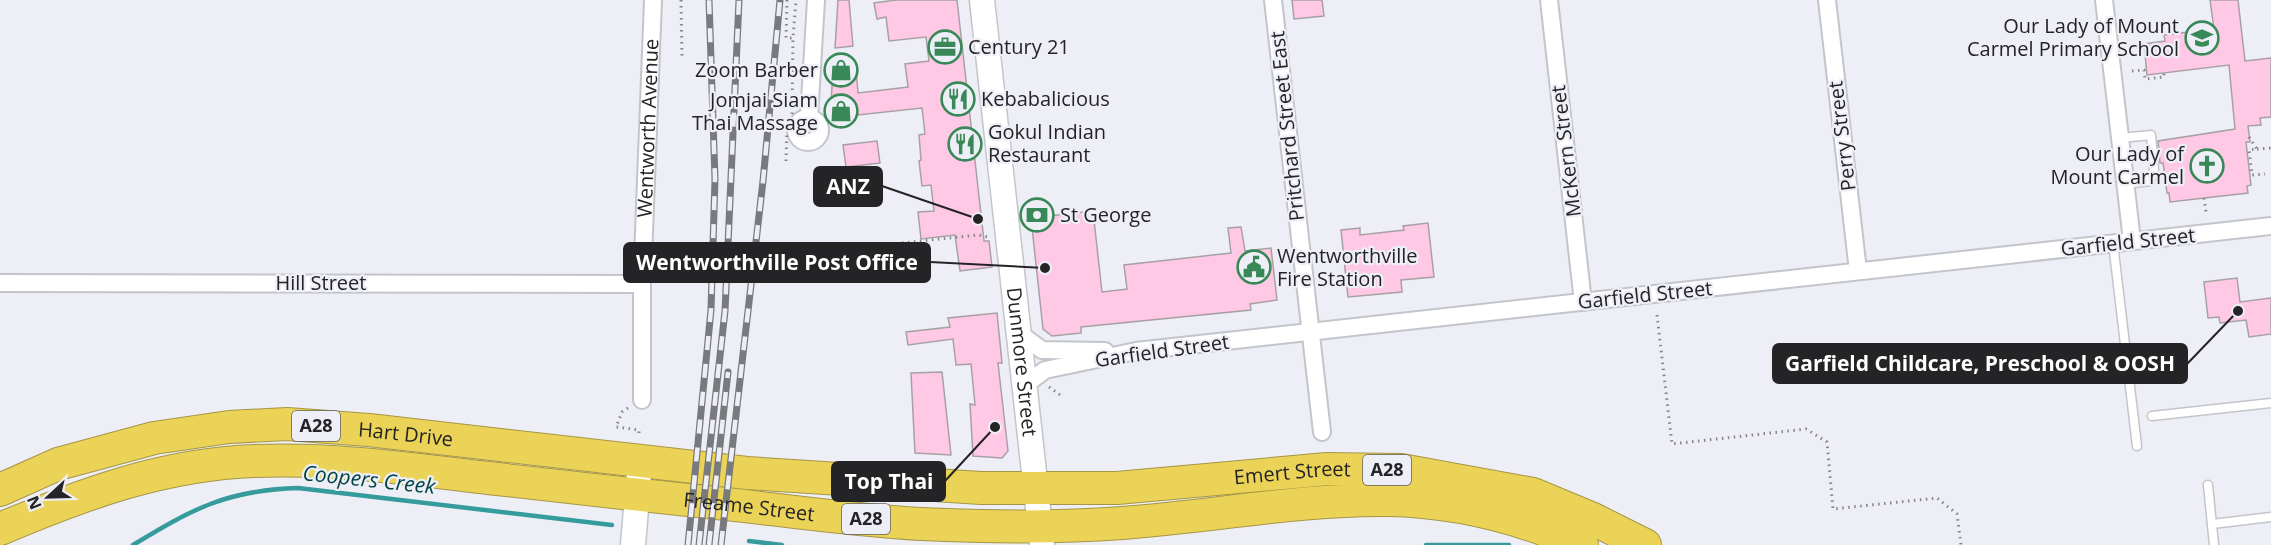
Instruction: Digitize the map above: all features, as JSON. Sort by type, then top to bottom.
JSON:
[{"type":"highway","name":"Hart Drive","points":[[0,490],[58,464],[98,452],[154,438],[229,427],[287,424],[637,452]]},
{"type":"highway","name":"Freame Street","points":[[637,452],[747,473],[981,488],[1036,489]]},
{"type":"highway","name":"Hart Drive","points":[[0,529],[96,490],[143,477],[251,461],[303,461],[444,473],[638,496]]},
{"type":"highway","name":"Emert Street","points":[[1036,489],[1117,488],[1327,470],[1401,470],[1533,494],[1593,519],[1645,545]]},
{"type":"highway","name":"Freame Street","points":[[638,496],[1041,536]]},
{"type":"highway","name":"Emert Street","points":[[1041,536],[1121,524],[1307,505],[1386,500],[1473,509],[1526,524],[1582,545]]},
{"type":"street","name":"Wentworth Avenue","points":[[642,400],[642,284],[653,0]]},
{"type":"street","points":[[809,118],[816,0]]},
{"type":"street","name":"Dunmore Street","points":[[982,0],[1041,536]]},
{"type":"street","name":"Pritchard Street East","points":[[1273,0],[1322,432]]},
{"type":"street","name":"McKern Street","points":[[1549,0],[1583,302]]},
{"type":"street","name":"Perry Street","points":[[1827,0],[1858,271]]},
{"type":"street","points":[[2104,0],[2132,241]]},
{"type":"street","name":"Garfield Street","points":[[1025,385],[1045,370],[1136,351],[2271,226]]},
{"type":"street","name":"Hill Street","points":[[0,284],[642,284]]},
{"type":"street","points":[[1019,333],[1042,350],[1136,351]]},
{"type":"street","points":[[633,545],[638,496],[637,452]]},
{"type":"lane","points":[[2121,138],[2151,135],[2154,170],[2150,181],[2126,183]]},
{"type":"lane","points":[[2113,243],[2137,446]]},
{"type":"lane","points":[[2152,416],[2271,403]]},
{"type":"lane","points":[[2208,485],[2214,545]]},
{"type":"lane","points":[[2212,524],[2271,517]]},
{"type":"path","points":[[681,0],[682,57]]},
{"type":"path","points":[[787,0],[786,38],[793,38]]},
{"type":"path","points":[[786,161],[787,126],[792,113],[796,0]]},
{"type":"path","points":[[2132,71],[2144,70],[2145,79],[2164,77],[2164,73]]},
{"type":"path","points":[[2249,137],[2257,149]]},
{"type":"path","points":[[2265,174],[2252,175],[2249,150],[2271,148]]},
{"type":"path","points":[[2204,198],[2206,212]]},
{"type":"path","points":[[902,243],[978,235],[990,238]]},
{"type":"path","points":[[1657,315],[1672,444],[1806,429],[1827,442],[1833,509],[1937,498],[1957,514],[1961,545]]},
{"type":"path","points":[[1049,387],[1064,397]]},
{"type":"path","points":[[637,452],[639,430],[616,427],[616,421],[621,417],[622,412],[642,400]]},
{"type":"building","points":[[838,0],[849,0],[853,46],[835,48]]},
{"type":"building","points":[[896,0],[957,0],[984,241],[989,241],[992,267],[960,271],[955,235],[921,239],[918,212],[934,211],[931,185],[922,186],[919,161],[921,160],[919,135],[925,134],[922,108],[830,118],[833,71],[856,69],[858,93],[908,87],[905,64],[929,61],[926,37],[889,41],[886,17],[877,19],[874,3]]},
{"type":"building","points":[[1292,0],[1322,0],[1324,16],[1294,19]]},
{"type":"building","points":[[2210,0],[2238,0],[2245,61],[2271,58],[2271,117],[2260,118],[2261,125],[2248,126],[2250,142],[2246,142],[2251,185],[2247,186],[2248,193],[2170,202],[2163,163],[2160,163],[2158,141],[2235,129],[2229,65],[2147,75],[2144,44],[2165,41],[2164,35],[2214,29]]},
{"type":"building","points":[[877,141],[880,163],[846,167],[843,145]]},
{"type":"building","points":[[1093,211],[1102,292],[1127,289],[1124,265],[1231,253],[1228,228],[1241,227],[1245,251],[1271,248],[1277,300],[1250,304],[1251,310],[1081,327],[1081,333],[1052,336],[1043,329],[1031,218]]},
{"type":"building","points":[[1428,223],[1434,277],[1401,280],[1402,292],[1348,297],[1341,230],[1360,228],[1360,235],[1404,230],[1403,226]]},
{"type":"building","points":[[2237,278],[2240,302],[2271,298],[2271,334],[2249,337],[2246,320],[2220,323],[2219,317],[2208,318],[2204,282]]},
{"type":"building","points":[[997,313],[1002,363],[998,363],[1008,451],[1002,458],[973,456],[970,404],[975,405],[971,364],[956,365],[953,339],[908,345],[906,332],[950,327],[948,318]]},
{"type":"building","points":[[942,372],[951,455],[915,453],[911,373]]},
{"type":"waterway","name":"Coopers Creek","points":[[133,545],[192,512],[230,497],[298,488],[612,525]]},
{"type":"waterway","name":"Coopers Creek","points":[[749,541],[782,545]]},
{"type":"waterway","name":"Coopers Creek","points":[[1426,545],[1509,545]]},
{"type":"railway","points":[[688,545],[711,310],[715,179],[709,0]]},
{"type":"railway","points":[[699,545],[725,311],[739,0]]},
{"type":"railway","points":[[721,545],[763,181],[780,0]]},
{"type":"railway","points":[[709,545],[728,372]]},
{"type":"place","name":"Our Lady of Mount Carmel Primary School","points":[[2202,38]]},
{"type":"place","name":"Century 21","points":[[945,47]]},
{"type":"place","name":"Zoom Barber","points":[[841,70]]},
{"type":"place","name":"Kebabalicious","points":[[958,99]]},
{"type":"place","name":"Jomjai Siam Thai Massage","points":[[841,111]]},
{"type":"place","name":"Gokul Indian Restaurant","points":[[965,144]]},
{"type":"place","name":"Our Lady of Mount Carmel","points":[[2207,166]]},
{"type":"place","name":"St George","points":[[1037,215]]},
{"type":"place","name":"ANZ","points":[[978,219]]},
{"type":"place","name":"Wentworthville Fire Station","points":[[1254,267]]},
{"type":"place","name":"Wentworthville Post Office","points":[[1045,268]]},
{"type":"place","name":"Garfield Childcare, Preschool & OOSH","points":[[2238,311]]},
{"type":"place","name":"Top Thai","points":[[995,427]]}]
